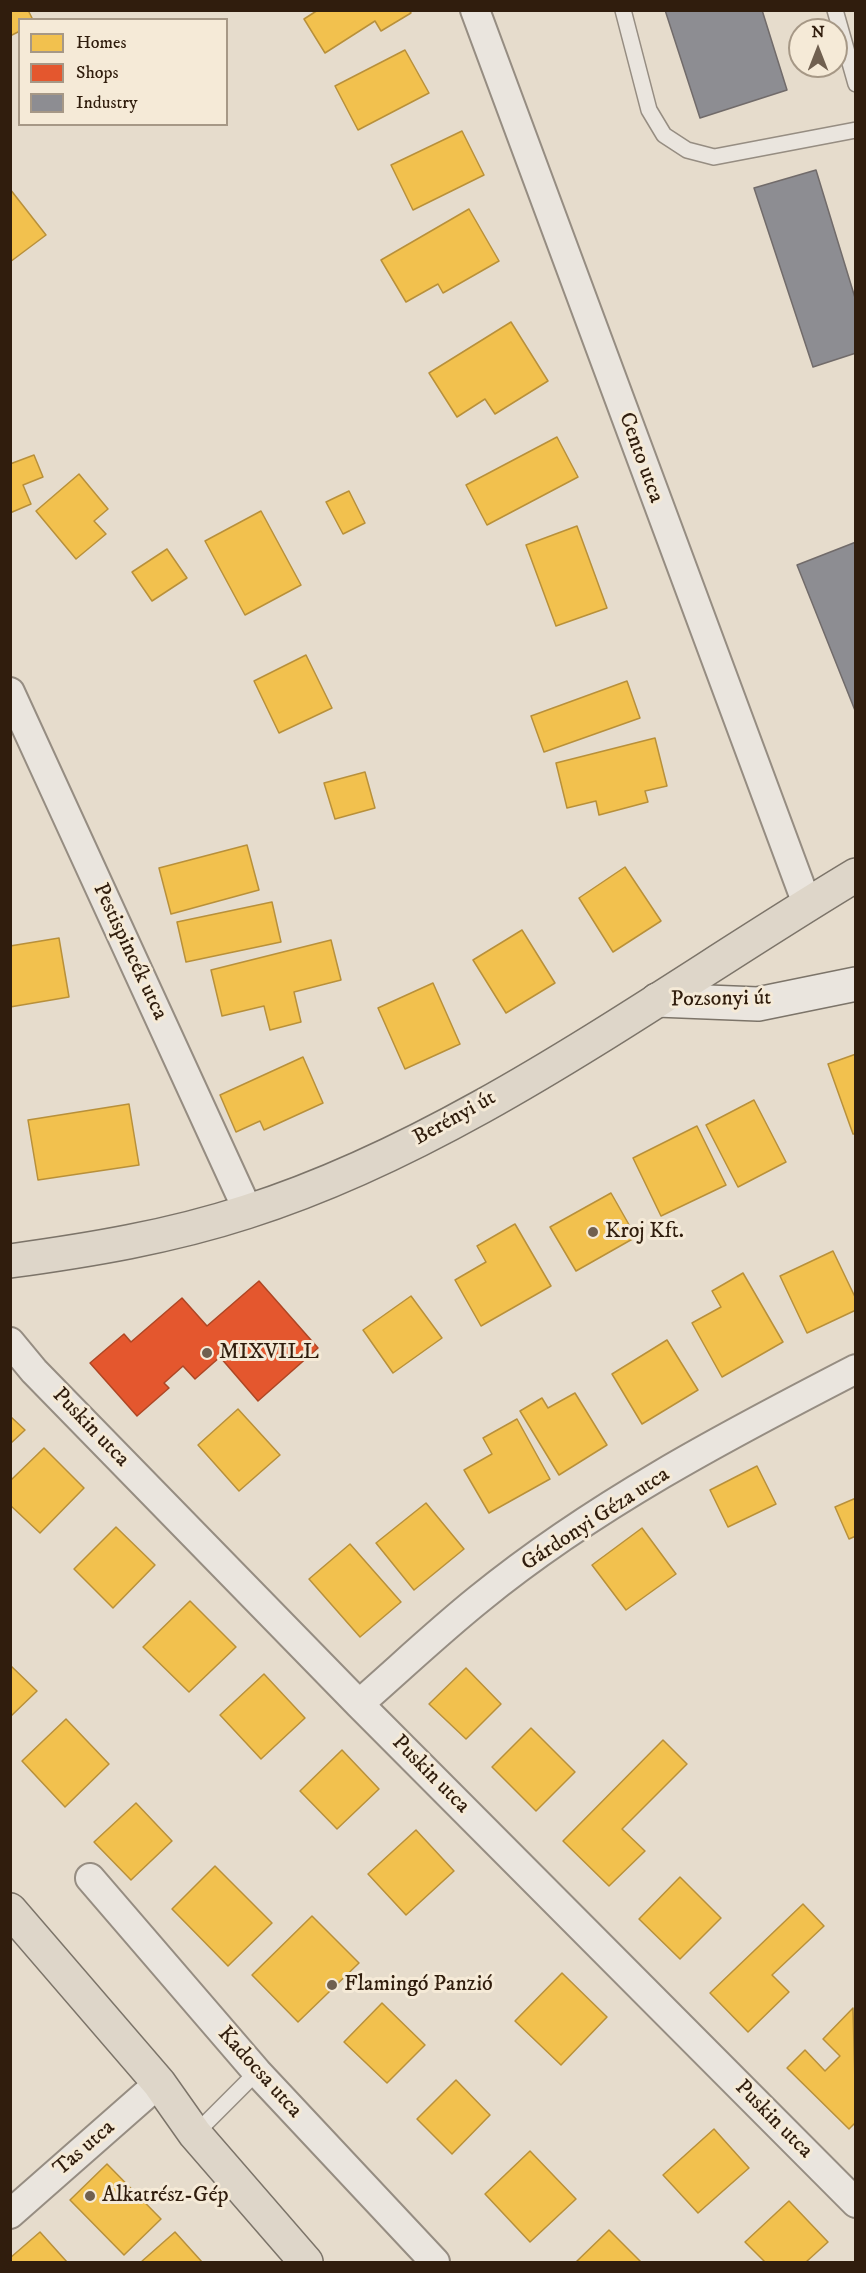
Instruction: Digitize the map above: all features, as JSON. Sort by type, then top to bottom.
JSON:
[{"type":"main road","name":"Berényi út","points":[[10,1261],[99,1249],[185,1230],[248,1212],[397,1151],[542,1070],[855,875]]},
{"type":"main road","points":[[10,1910],[159,2084],[195,2134],[306,2262]]},
{"type":"street","name":"Cento utca","points":[[475,10],[807,904]]},
{"type":"street","name":"Pestispincék utca","points":[[10,692],[248,1212]]},
{"type":"street","name":"Pozsonyi út","points":[[657,1000],[758,1004],[855,984]]},
{"type":"street","name":"Puskin utca","points":[[10,1342],[34,1371],[359,1704],[855,2203]]},
{"type":"street","name":"Gárdonyi Géza utca","points":[[359,1704],[479,1598],[555,1544],[691,1458],[855,1369]]},
{"type":"street","name":"Kadocsa utca","points":[[90,1878],[257,2072],[435,2262]]},
{"type":"street","name":"Tas utca","points":[[10,2214],[159,2084]]},
{"type":"lane","points":[[623,10],[649,110],[664,135],[687,150],[714,157],[855,130]]},
{"type":"lane","points":[[835,10],[855,84]]},
{"type":"lane","points":[[195,2134],[257,2072]]},
{"type":"building: Homes","points":[[10,10],[28,10],[32,18],[18,18],[18,32],[10,36]]},
{"type":"building: Homes","points":[[318,10],[409,10],[411,13],[381,31],[375,21],[325,53],[304,19]]},
{"type":"building: Homes","points":[[405,50],[429,93],[358,130],[335,86]]},
{"type":"building: Homes","points":[[462,131],[484,175],[413,210],[391,165]]},
{"type":"building: Homes","points":[[10,189],[46,235],[10,262]]},
{"type":"building: Homes","points":[[469,209],[499,261],[443,293],[438,284],[406,302],[381,260]]},
{"type":"building: Homes","points":[[511,322],[548,381],[495,414],[485,399],[457,417],[429,373]]},
{"type":"building: Homes","points":[[557,437],[578,477],[487,525],[466,485]]},
{"type":"building: Homes","points":[[34,455],[43,477],[23,485],[31,504],[10,513],[10,464]]},
{"type":"building: Homes","points":[[79,474],[108,509],[94,521],[106,534],[76,559],[36,511]]},
{"type":"building: Homes","points":[[349,491],[365,523],[343,534],[326,502]]},
{"type":"building: Homes","points":[[261,511],[301,585],[245,615],[205,541]]},
{"type":"building: Homes","points":[[577,526],[607,608],[556,626],[526,545]]},
{"type":"building: Homes","points":[[167,549],[187,578],[152,601],[132,572]]},
{"type":"building: Homes","points":[[306,655],[332,708],[279,733],[254,681]]},
{"type":"building: Homes","points":[[627,681],[640,718],[544,752],[531,716]]},
{"type":"building: Homes","points":[[655,738],[667,786],[645,791],[648,802],[599,815],[596,801],[567,808],[556,763]]},
{"type":"building: Homes","points":[[365,772],[375,808],[335,819],[324,783]]},
{"type":"building: Homes","points":[[247,845],[259,890],[171,914],[159,868]]},
{"type":"building: Homes","points":[[625,867],[661,921],[613,952],[579,898]]},
{"type":"building: Homes","points":[[272,902],[281,942],[186,962],[177,922]]},
{"type":"building: Homes","points":[[522,930],[555,983],[506,1013],[473,960]]},
{"type":"building: Homes","points":[[59,938],[69,997],[10,1007],[10,946]]},
{"type":"building: Homes","points":[[331,940],[341,980],[294,992],[301,1022],[270,1030],[264,1006],[222,1016],[211,970]]},
{"type":"building: Homes","points":[[433,983],[460,1044],[405,1069],[378,1008]]},
{"type":"building: Homes","points":[[856,1054],[856,1134],[853,1134],[828,1064]]},
{"type":"building: Homes","points":[[303,1057],[323,1103],[264,1130],[260,1121],[236,1132],[220,1095]]},
{"type":"building: Homes","points":[[754,1100],[786,1162],[738,1187],[706,1125]]},
{"type":"building: Homes","points":[[129,1104],[139,1165],[38,1180],[28,1120]]},
{"type":"building: Homes","points":[[697,1126],[726,1185],[661,1216],[633,1158]]},
{"type":"building: Homes","name":"Kroj Kft.","points":[[611,1193],[636,1237],[576,1271],[550,1227]]},
{"type":"building: Homes","points":[[515,1224],[551,1286],[481,1326],[455,1280],[486,1262],[477,1246]]},
{"type":"building: Homes","points":[[833,1251],[856,1299],[856,1310],[807,1333],[780,1276]]},
{"type":"building: Homes","points":[[743,1273],[783,1342],[722,1377],[692,1323],[721,1307],[712,1291]]},
{"type":"building: Homes","points":[[411,1296],[442,1338],[393,1373],[363,1330]]},
{"type":"building: Homes","points":[[667,1340],[698,1390],[642,1424],[612,1374]]},
{"type":"building: Homes","points":[[575,1393],[607,1445],[559,1475],[520,1411],[542,1398],[548,1408]]},
{"type":"building: Homes","points":[[238,1409],[280,1455],[239,1491],[198,1445]]},
{"type":"building: Homes","points":[[10,1416],[25,1430],[10,1444]]},
{"type":"building: Homes","points":[[517,1419],[550,1479],[489,1513],[464,1470],[492,1454],[483,1438]]},
{"type":"building: Homes","points":[[44,1448],[84,1488],[40,1533],[10,1505],[10,1481]]},
{"type":"building: Homes","points":[[757,1466],[776,1504],[728,1527],[710,1490]]},
{"type":"building: Homes","points":[[856,1498],[856,1536],[849,1539],[835,1507]]},
{"type":"building: Homes","points":[[426,1503],[464,1549],[414,1590],[376,1543]]},
{"type":"building: Homes","points":[[116,1527],[155,1565],[113,1608],[74,1569]]},
{"type":"building: Homes","points":[[642,1528],[676,1574],[626,1610],[592,1565]]},
{"type":"building: Homes","points":[[350,1544],[401,1602],[360,1637],[309,1579]]},
{"type":"building: Homes","points":[[190,1601],[236,1647],[189,1692],[143,1647]]},
{"type":"building: Homes","points":[[10,1665],[37,1691],[10,1717]]},
{"type":"building: Homes","points":[[466,1668],[501,1704],[466,1739],[429,1704]]},
{"type":"building: Homes","points":[[264,1674],[305,1718],[261,1759],[220,1715]]},
{"type":"building: Homes","points":[[66,1719],[109,1764],[65,1807],[22,1761]]},
{"type":"building: Homes","points":[[531,1728],[575,1772],[536,1811],[492,1767]]},
{"type":"building: Homes","points":[[663,1740],[687,1764],[622,1829],[645,1851],[609,1886],[563,1841]]},
{"type":"building: Homes","points":[[342,1750],[379,1789],[337,1829],[300,1791]]},
{"type":"building: Homes","points":[[136,1803],[172,1841],[131,1880],[94,1842]]},
{"type":"building: Homes","points":[[416,1830],[454,1871],[406,1915],[368,1874]]},
{"type":"building: Homes","points":[[215,1866],[272,1923],[228,1966],[172,1909]]},
{"type":"building: Homes","points":[[680,1877],[721,1918],[680,1959],[639,1919]]},
{"type":"building: Homes","points":[[803,1904],[824,1926],[772,1975],[789,1992],[748,2032],[710,1993]]},
{"type":"building: Homes","points":[[312,1916],[359,1963],[298,2022],[252,1975]]},
{"type":"building: Homes","points":[[562,1973],[607,2017],[561,2065],[515,2021]]},
{"type":"building: Homes","points":[[382,2003],[425,2045],[387,2083],[344,2042]]},
{"type":"building: Homes","points":[[853,2008],[856,2122],[849,2129],[787,2068],[805,2050],[825,2071],[840,2056],[823,2039]]},
{"type":"building: Homes","points":[[456,2080],[490,2115],[452,2154],[417,2119]]},
{"type":"building: Homes","points":[[714,2129],[749,2168],[698,2213],[663,2175]]},
{"type":"building: Homes","points":[[530,2151],[576,2199],[530,2242],[485,2194]]},
{"type":"building: Homes","points":[[107,2164],[161,2219],[124,2255],[70,2200]]},
{"type":"building: Homes","points":[[789,2201],[828,2242],[806,2262],[765,2262],[745,2242]]},
{"type":"building: Homes","points":[[609,2230],[641,2262],[576,2262]]},
{"type":"building: Homes","points":[[40,2232],[67,2262],[10,2262],[10,2258]]},
{"type":"building: Homes","points":[[175,2232],[202,2262],[141,2262]]},
{"type":"building: Shops","name":"MIXVILL","points":[[259,1281],[318,1348],[258,1401],[220,1357],[195,1379],[183,1366],[164,1383],[169,1388],[137,1416],[90,1363],[124,1334],[131,1342],[182,1298],[207,1326]]},
{"type":"building: Industry","points":[[665,10],[762,10],[787,90],[700,118]]},
{"type":"building: Industry","points":[[816,170],[856,301],[856,353],[813,367],[754,188]]},
{"type":"building: Industry","points":[[856,542],[856,713],[797,565]]},
{"type":"place","name":"Kroj Kft.","points":[[593,1232]]},
{"type":"place","name":"MIXVILL","points":[[207,1353]]},
{"type":"place","name":"Flamingó Panzió","points":[[332,1985]]},
{"type":"place","name":"Alkatrész-Gép","points":[[90,2196]]}]
